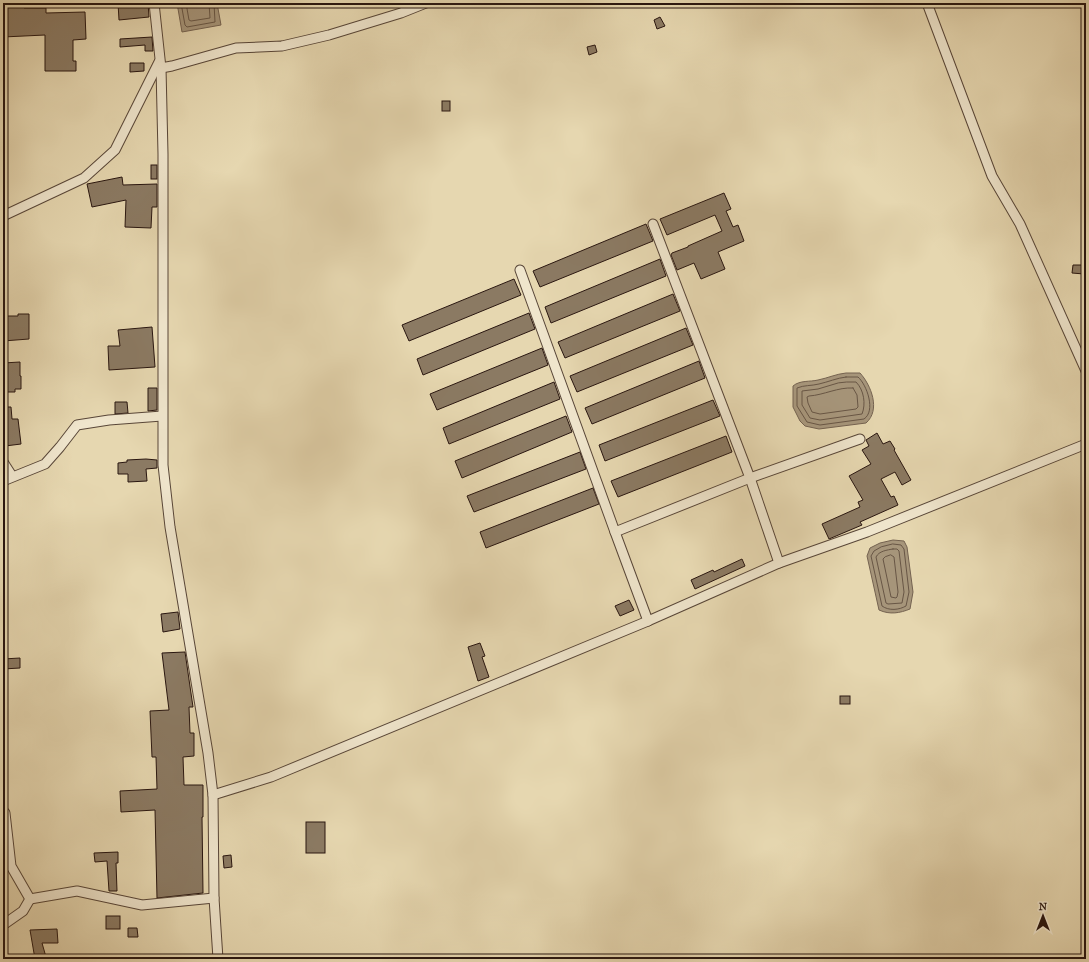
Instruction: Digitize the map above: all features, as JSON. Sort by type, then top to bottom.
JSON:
[{"type":"street","points":[[154,3],[160,65],[163,154],[163,465],[170,528],[208,753],[212,795],[214,898],[218,959]]},
{"type":"street","points":[[160,65],[172,66],[236,48],[282,46],[329,36],[426,3]]},
{"type":"street","points":[[927,3],[992,176],[1020,224],[1086,372]]},
{"type":"street","points":[[3,216],[84,178],[115,150],[160,65]]},
{"type":"street","points":[[653,224],[750,478],[779,563]]},
{"type":"street","points":[[520,270],[648,621]]},
{"type":"street","points":[[3,481],[12,476],[45,464],[77,425],[109,420],[162,416]]},
{"type":"street","points":[[615,532],[750,478],[860,439]]},
{"type":"street","points":[[212,795],[271,777],[648,621],[779,563],[867,532],[1086,444]]},
{"type":"street","points":[[3,462],[12,476]]},
{"type":"street","points":[[3,811],[11,866],[30,899]]},
{"type":"street","points":[[30,899],[77,891],[142,905],[214,898]]},
{"type":"street","points":[[3,925],[23,911],[30,899]]},
{"type":"water","points":[[177,3],[217,3],[221,25],[182,32]]},
{"type":"water","points":[[846,373],[860,373],[868,384],[874,405],[870,418],[866,423],[819,429],[805,426],[800,421],[793,407],[793,386],[802,382],[818,380]]},
{"type":"water","points":[[893,540],[904,541],[907,547],[913,592],[910,609],[891,613],[879,610],[867,556],[870,548],[880,543]]},
{"type":"building","points":[[118,3],[148,3],[149,17],[119,20]]},
{"type":"building","points":[[23,6],[24,8],[46,8],[46,13],[85,12],[86,39],[73,40],[73,61],[76,61],[76,71],[45,71],[45,35],[3,37],[3,7]]},
{"type":"building","points":[[660,17],[665,26],[657,29],[654,20]]},
{"type":"building","points":[[152,37],[153,51],[145,51],[145,45],[120,47],[120,39]]},
{"type":"building","points":[[595,45],[597,52],[589,55],[587,47]]},
{"type":"building","points":[[130,63],[144,63],[144,71],[130,72]]},
{"type":"building","points":[[442,101],[450,101],[450,111],[442,111]]},
{"type":"building","points":[[151,165],[157,165],[157,179],[151,179]]},
{"type":"building","points":[[122,177],[123,185],[157,184],[157,207],[152,207],[151,228],[125,227],[126,200],[92,207],[87,184]]},
{"type":"building","points":[[724,193],[731,209],[726,211],[733,227],[738,225],[744,241],[718,252],[725,269],[701,279],[694,263],[677,270],[671,255],[672,253],[722,231],[715,215],[667,235],[660,219]]},
{"type":"building","points":[[646,224],[653,241],[540,287],[533,271]]},
{"type":"building","points":[[660,259],[666,276],[551,323],[545,307]]},
{"type":"building","points":[[1073,265],[1084,265],[1084,274],[1072,273]]},
{"type":"building","points":[[514,279],[521,295],[409,341],[402,325]]},
{"type":"building","points":[[673,294],[680,311],[565,358],[558,342]]},
{"type":"building","points":[[529,313],[535,329],[423,375],[417,359]]},
{"type":"building","points":[[18,314],[29,314],[29,339],[3,341],[3,316],[18,316]]},
{"type":"building","points":[[152,327],[155,367],[109,370],[108,346],[120,346],[118,330]]},
{"type":"building","points":[[686,328],[693,345],[577,392],[570,376]]},
{"type":"building","points":[[542,348],[548,365],[437,410],[430,394]]},
{"type":"building","points":[[699,361],[705,378],[592,424],[585,408]]},
{"type":"building","points":[[20,362],[21,389],[15,389],[15,392],[3,392],[3,363]]},
{"type":"building","points":[[554,382],[560,399],[449,444],[443,428]]},
{"type":"building","points":[[148,388],[157,388],[157,410],[148,411]]},
{"type":"building","points":[[713,400],[720,416],[605,461],[599,445]]},
{"type":"building","points":[[115,402],[127,402],[128,413],[115,414]]},
{"type":"building","points":[[3,407],[11,407],[12,419],[18,419],[21,444],[5,446]]},
{"type":"building","points":[[566,416],[572,432],[462,478],[455,461]]},
{"type":"building","points":[[877,433],[883,444],[890,441],[911,480],[902,485],[895,472],[881,479],[891,497],[894,496],[898,505],[860,522],[862,525],[829,539],[822,524],[860,507],[858,502],[863,500],[849,476],[871,464],[862,450],[869,446],[866,440]]},
{"type":"building","points":[[726,436],[732,452],[618,497],[611,481]]},
{"type":"building","points":[[580,452],[586,469],[474,512],[467,496]]},
{"type":"building","points":[[127,460],[157,460],[157,468],[146,469],[147,481],[128,482],[128,474],[118,474],[118,463],[127,462]]},
{"type":"building","points":[[593,488],[599,504],[486,548],[480,532]]},
{"type":"building","points":[[742,559],[745,566],[695,589],[691,580],[713,570],[714,572]]},
{"type":"building","points":[[629,600],[634,610],[620,616],[615,606]]},
{"type":"building","points":[[178,612],[180,629],[163,632],[161,614]]},
{"type":"building","points":[[480,643],[485,656],[482,657],[489,677],[478,681],[468,647]]},
{"type":"building","points":[[185,652],[193,707],[189,707],[190,733],[194,733],[194,756],[183,757],[184,785],[203,785],[203,893],[157,898],[155,810],[121,812],[120,791],[157,789],[156,757],[152,757],[150,711],[169,710],[162,653]]},
{"type":"building","points":[[20,658],[20,668],[3,669],[3,659]]},
{"type":"building","points":[[840,696],[850,696],[850,704],[840,704]]},
{"type":"building","points":[[306,822],[325,822],[325,853],[306,853]]},
{"type":"building","points":[[118,852],[118,863],[116,863],[117,891],[109,891],[107,861],[95,862],[94,853]]},
{"type":"building","points":[[231,855],[232,867],[224,868],[223,856]]},
{"type":"building","points":[[106,916],[120,916],[120,929],[106,929]]},
{"type":"building","points":[[128,928],[137,928],[138,937],[128,937]]},
{"type":"building","points":[[57,929],[58,943],[42,943],[46,957],[35,959],[30,930]]}]
